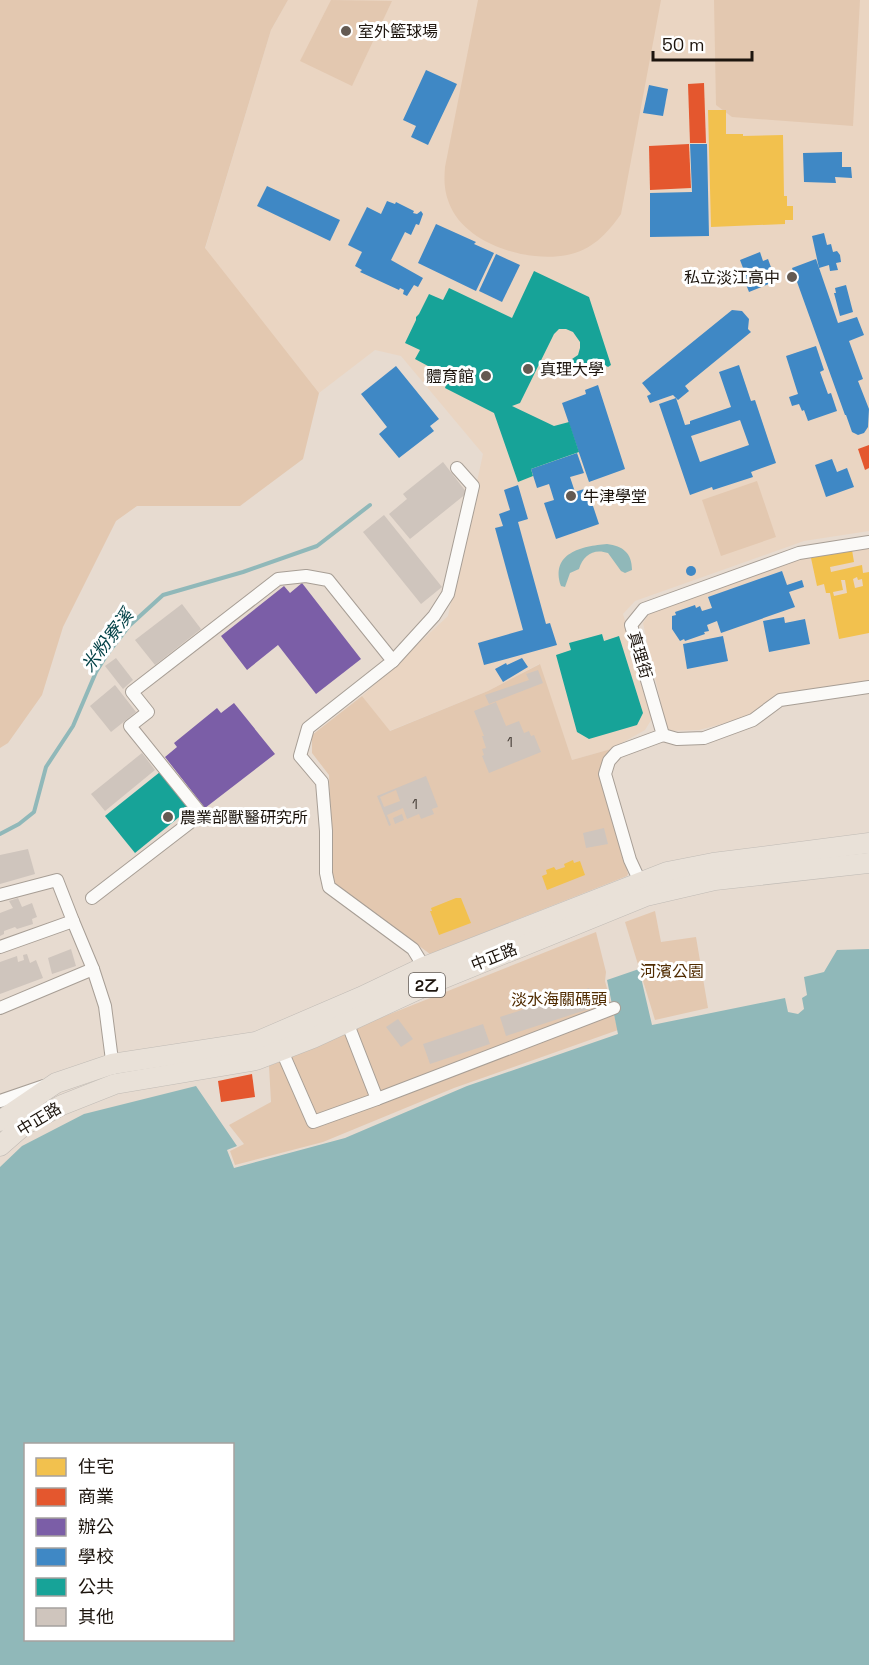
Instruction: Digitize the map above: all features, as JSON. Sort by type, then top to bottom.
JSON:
[{"type":"main road","name":"中正路","points":[[0,1146],[24,1125],[62,1105],[115,1084],[256,1060],[313,1038],[643,889],[667,872],[712,863],[869,843]]},
{"type":"main road","name":"中正路","points":[[0,1121],[56,1083],[112,1064],[256,1042],[361,998],[424,967],[643,889],[869,863]]},
{"type":"street","points":[[424,967],[413,949],[329,887],[326,873],[326,831],[322,782],[300,756],[308,728],[393,661],[434,616],[448,594],[473,486],[457,468]]},
{"type":"street","name":"真理街","points":[[663,735],[631,625],[644,609],[799,553],[869,542]]},
{"type":"street","points":[[92,898],[201,814],[130,726],[148,712],[132,692],[278,579],[306,576],[328,580],[393,661]]},
{"type":"street","points":[[643,889],[630,860],[605,774],[609,761],[617,752],[663,735],[677,739],[704,738],[753,720],[780,700],[869,687]]},
{"type":"street","points":[[0,895],[57,880],[93,969],[105,1006],[115,1084]]},
{"type":"street","points":[[0,947],[73,921]]},
{"type":"street","points":[[0,1008],[93,969]]},
{"type":"street","points":[[285,1058],[313,1122],[614,1008]]},
{"type":"street","points":[[347,1022],[377,1099]]},
{"type":"street","points":[[0,1101],[56,1083]]},
{"type":"shaded area","name":"真理大學","points":[[288,0],[869,0],[869,531],[804,541],[635,601],[623,614],[653,717],[645,730],[611,749],[572,760],[539,664],[488,691],[389,731],[362,696],[448,616],[483,454],[401,356],[375,350],[319,393],[205,249],[271,30]]},
{"type":"shaded area","points":[[869,544],[869,683],[830,690],[748,717],[699,730],[667,731],[643,623],[651,611],[799,556]]},
{"type":"green space","points":[[0,0],[288,0],[271,30],[205,248],[319,393],[303,459],[240,506],[137,506],[116,521],[63,627],[42,695],[8,743],[0,748]]},
{"type":"green space","name":"室外籃球場","points":[[331,0],[392,1],[352,86],[300,61]]},
{"type":"green space","points":[[478,0],[661,0],[621,214],[598,240],[584,250],[551,257],[516,253],[483,240],[468,230],[449,203],[445,185],[445,167]]},
{"type":"green space","points":[[714,0],[860,0],[853,126],[732,117],[716,105]]},
{"type":"green space","points":[[757,481],[776,537],[721,556],[702,500]]},
{"type":"green space","points":[[540,664],[572,760],[611,749],[602,770],[628,874],[430,954],[333,882],[329,775],[312,753],[312,735],[362,696],[390,731],[488,691]]},
{"type":"green space","name":"河濱公園","points":[[655,911],[661,942],[696,937],[708,1008],[655,1020],[625,922]]},
{"type":"green space","name":"淡水海關碼頭","points":[[596,932],[606,972],[605,981],[618,1030],[454,1088],[323,1142],[235,1165],[230,1151],[244,1144],[229,1125],[271,1102],[269,1066],[350,1030]]},
{"type":"water","points":[[607,544],[626,551],[632,564],[632,570],[625,573],[621,571],[608,553],[598,551],[586,556],[579,569],[570,573],[565,587],[561,586],[560,566],[570,553]]},
{"type":"water","points":[[869,949],[869,1665],[0,1665],[0,1167],[22,1146],[84,1114],[196,1086],[237,1146],[227,1150],[234,1168],[345,1138],[467,1086],[618,1034],[607,980],[639,969],[652,1025],[785,998],[788,1012],[798,1014],[804,1009],[802,998],[807,995],[804,977],[824,972],[837,950]]},
{"type":"building: 住宅","points":[[708,110],[726,110],[726,134],[783,135],[784,196],[787,196],[787,206],[793,206],[793,220],[785,220],[785,224],[711,227]]},
{"type":"building: 住宅","points":[[852,550],[854,562],[830,567],[831,572],[862,565],[863,573],[869,572],[869,633],[839,639],[830,593],[826,593],[824,584],[817,586],[811,558]],"holes":[[[857,577],[858,580],[862,579],[863,586],[855,588],[853,579]],[[841,580],[845,580],[847,593],[834,596],[833,592],[843,590]]]},
{"type":"building: 住宅","points":[[573,860],[574,863],[580,861],[585,875],[547,890],[542,876],[547,874],[546,870],[565,867],[564,864]]},
{"type":"building: 住宅","points":[[461,898],[471,923],[439,935],[430,911],[432,911],[431,908]]},
{"type":"building: 商業","points":[[704,83],[706,143],[690,143],[688,84]]},
{"type":"building: 商業","points":[[689,144],[691,188],[650,190],[649,146]]},
{"type":"building: 商業","points":[[869,445],[869,468],[865,470],[858,449]]},
{"type":"building: 商業","points":[[252,1074],[255,1097],[221,1102],[218,1081]]},
{"type":"building: 辦公","points":[[302,583],[361,659],[316,694],[278,645],[247,670],[221,636],[284,586],[290,593]]},
{"type":"building: 辦公","points":[[234,703],[275,754],[205,808],[165,757],[177,747],[174,743],[217,708],[221,713]]},
{"type":"building: 學校","points":[[426,70],[457,84],[428,145],[411,137],[416,126],[403,120]]},
{"type":"building: 學校","points":[[649,85],[668,89],[663,116],[643,113]]},
{"type":"building: 學校","points":[[690,144],[707,144],[709,236],[650,237],[650,193],[692,192]]},
{"type":"building: 學校","points":[[842,152],[842,167],[851,167],[852,178],[835,177],[836,183],[804,182],[803,153]]},
{"type":"building: 學校","points":[[267,186],[340,220],[330,241],[257,206]]},
{"type":"building: 學校","points":[[387,201],[395,204],[396,202],[414,211],[413,213],[417,214],[421,211],[423,214],[419,225],[416,224],[411,235],[405,232],[391,260],[423,278],[418,287],[414,285],[407,296],[403,294],[404,290],[400,288],[399,290],[360,272],[362,270],[355,266],[362,252],[348,245],[367,207],[381,214]]},
{"type":"building: 學校","points":[[436,224],[494,253],[476,291],[418,263]]},
{"type":"building: 學校","points":[[824,233],[827,245],[831,244],[833,252],[837,251],[840,255],[841,262],[836,263],[838,270],[830,271],[829,265],[819,268],[812,236]]},
{"type":"building: 學校","points":[[760,252],[763,261],[768,259],[776,281],[749,292],[740,269],[743,268],[740,260]]},
{"type":"building: 學校","points":[[496,254],[520,265],[502,302],[479,291]]},
{"type":"building: 學校","points":[[816,259],[838,323],[857,317],[864,335],[849,341],[863,379],[858,381],[869,409],[868,427],[864,433],[858,435],[852,432],[845,415],[792,268]]},
{"type":"building: 學校","points":[[846,285],[853,312],[840,316],[834,293],[836,293],[835,288]]},
{"type":"building: 學校","points":[[732,310],[742,311],[749,319],[748,329],[751,332],[685,386],[689,391],[678,400],[673,395],[650,403],[647,396],[651,394],[642,383]]},
{"type":"building: 學校","points":[[816,346],[824,370],[820,372],[837,411],[808,421],[799,404],[792,406],[789,397],[798,394],[786,356]]},
{"type":"building: 學校","points":[[739,365],[751,401],[755,400],[776,463],[751,472],[753,477],[690,495],[659,404],[676,398],[685,425],[690,424],[690,421],[731,407],[719,372]],"holes":[[[740,420],[749,445],[700,462],[691,436]]]},
{"type":"building: 學校","points":[[396,366],[439,419],[430,426],[434,431],[399,458],[379,434],[387,427],[361,394]]},
{"type":"building: 學校","points":[[598,385],[625,469],[589,482],[562,403],[586,394],[585,390]]},
{"type":"building: 學校","name":"牛津學堂","points":[[577,453],[584,473],[570,477],[575,492],[587,488],[599,524],[556,539],[544,503],[554,500],[549,484],[537,488],[531,469]]},
{"type":"building: 學校","points":[[832,459],[837,472],[847,468],[854,487],[826,497],[815,465]]},
{"type":"building: 學校","points":[[518,485],[528,519],[518,522],[546,624],[550,623],[557,645],[484,665],[478,643],[523,630],[495,528],[503,526],[499,514],[510,510],[504,490]]},
{"type":"building: 學校","points":[[691,566],[695,567],[695,575],[691,576],[687,575],[686,571],[687,567]]},
{"type":"building: 學校","points":[[782,571],[787,585],[802,580],[804,587],[789,592],[795,607],[721,633],[717,621],[707,625],[709,631],[704,632],[705,634],[685,641],[684,639],[680,641],[672,629],[672,616],[676,615],[675,612],[695,605],[696,608],[700,606],[702,611],[712,608],[708,597]]},
{"type":"building: 學校","points":[[784,617],[785,623],[805,619],[810,644],[769,652],[763,621]]},
{"type":"building: 學校","points":[[723,636],[728,661],[687,669],[683,644]]},
{"type":"building: 學校","points":[[522,658],[528,667],[503,682],[495,669]]},
{"type":"building: 公共","name":"體育館","points":[[534,271],[589,297],[611,365],[608,367],[594,359],[582,372],[565,377],[549,374],[557,361],[566,362],[572,359],[578,355],[580,348],[580,342],[573,332],[559,329],[554,334],[520,403],[512,406],[554,426],[569,422],[579,452],[531,469],[533,476],[518,482],[494,413],[445,388],[446,385],[438,380],[441,373],[415,359],[420,350],[405,343],[429,294],[443,300],[449,288],[512,318]]},
{"type":"building: 公共","points":[[602,634],[604,641],[619,636],[643,713],[637,725],[589,739],[577,732],[556,655],[571,650],[569,643]]},
{"type":"building: 公共","points":[[160,772],[189,809],[135,853],[105,816]]},
{"type":"building: 其他","points":[[443,462],[467,493],[410,539],[389,514],[407,499],[403,494]]},
{"type":"building: 其他","points":[[384,515],[442,587],[421,604],[363,532]]},
{"type":"building: 其他","points":[[182,604],[201,629],[155,665],[135,640]]},
{"type":"building: 其他","points":[[116,658],[133,680],[123,689],[105,666]]},
{"type":"building: 其他","points":[[538,670],[543,683],[489,704],[485,695],[529,680],[526,674]]},
{"type":"building: 其他","points":[[115,685],[136,712],[111,732],[90,706]]},
{"type":"building: 其他","points":[[496,702],[506,726],[519,721],[524,733],[529,731],[531,736],[534,735],[541,752],[489,773],[482,756],[484,755],[482,749],[486,748],[482,736],[484,736],[474,711]]},
{"type":"building: 其他","points":[[142,753],[155,770],[105,811],[91,794]]},
{"type":"building: 其他","points":[[426,776],[438,807],[432,809],[434,814],[421,819],[419,814],[407,819],[403,808],[387,815],[391,825],[389,826],[377,796]],"holes":[[[396,790],[400,801],[384,807],[380,797]]]},
{"type":"building: 其他","points":[[402,814],[404,820],[395,824],[393,818]]},
{"type":"building: 其他","points":[[604,828],[608,844],[586,848],[583,833]]},
{"type":"building: 其他","points":[[28,849],[35,874],[0,884],[0,855]]},
{"type":"building: 其他","points":[[18,898],[22,907],[32,903],[37,917],[32,919],[33,924],[4,931],[4,934],[0,936],[0,913],[13,908],[9,901]]},
{"type":"building: 其他","points":[[71,949],[76,966],[52,974],[48,958]]},
{"type":"building: 其他","points":[[27,954],[30,963],[36,960],[43,978],[0,994],[0,962],[17,956],[18,962],[24,960],[23,955]]},
{"type":"building: 其他","points":[[589,988],[595,1007],[506,1036],[500,1017]]},
{"type":"building: 其他","points":[[398,1019],[413,1039],[401,1047],[386,1027]]},
{"type":"building: 其他","points":[[483,1024],[490,1044],[430,1064],[423,1044]]},
{"type":"waterway","name":"米粉寮溪","points":[[0,834],[19,824],[34,812],[46,767],[73,726],[96,672],[129,626],[163,595],[243,572],[317,546],[370,505]]},
{"type":"place","name":"室外籃球場","points":[[346,31]]},
{"type":"place","name":"私立淡江高中","points":[[792,277]]},
{"type":"place","name":"真理大學","points":[[528,369]]},
{"type":"place","name":"體育館","points":[[486,376]]},
{"type":"place","name":"牛津學堂","points":[[571,496]]},
{"type":"place","name":"農業部獸醫研究所","points":[[168,817]]}]
